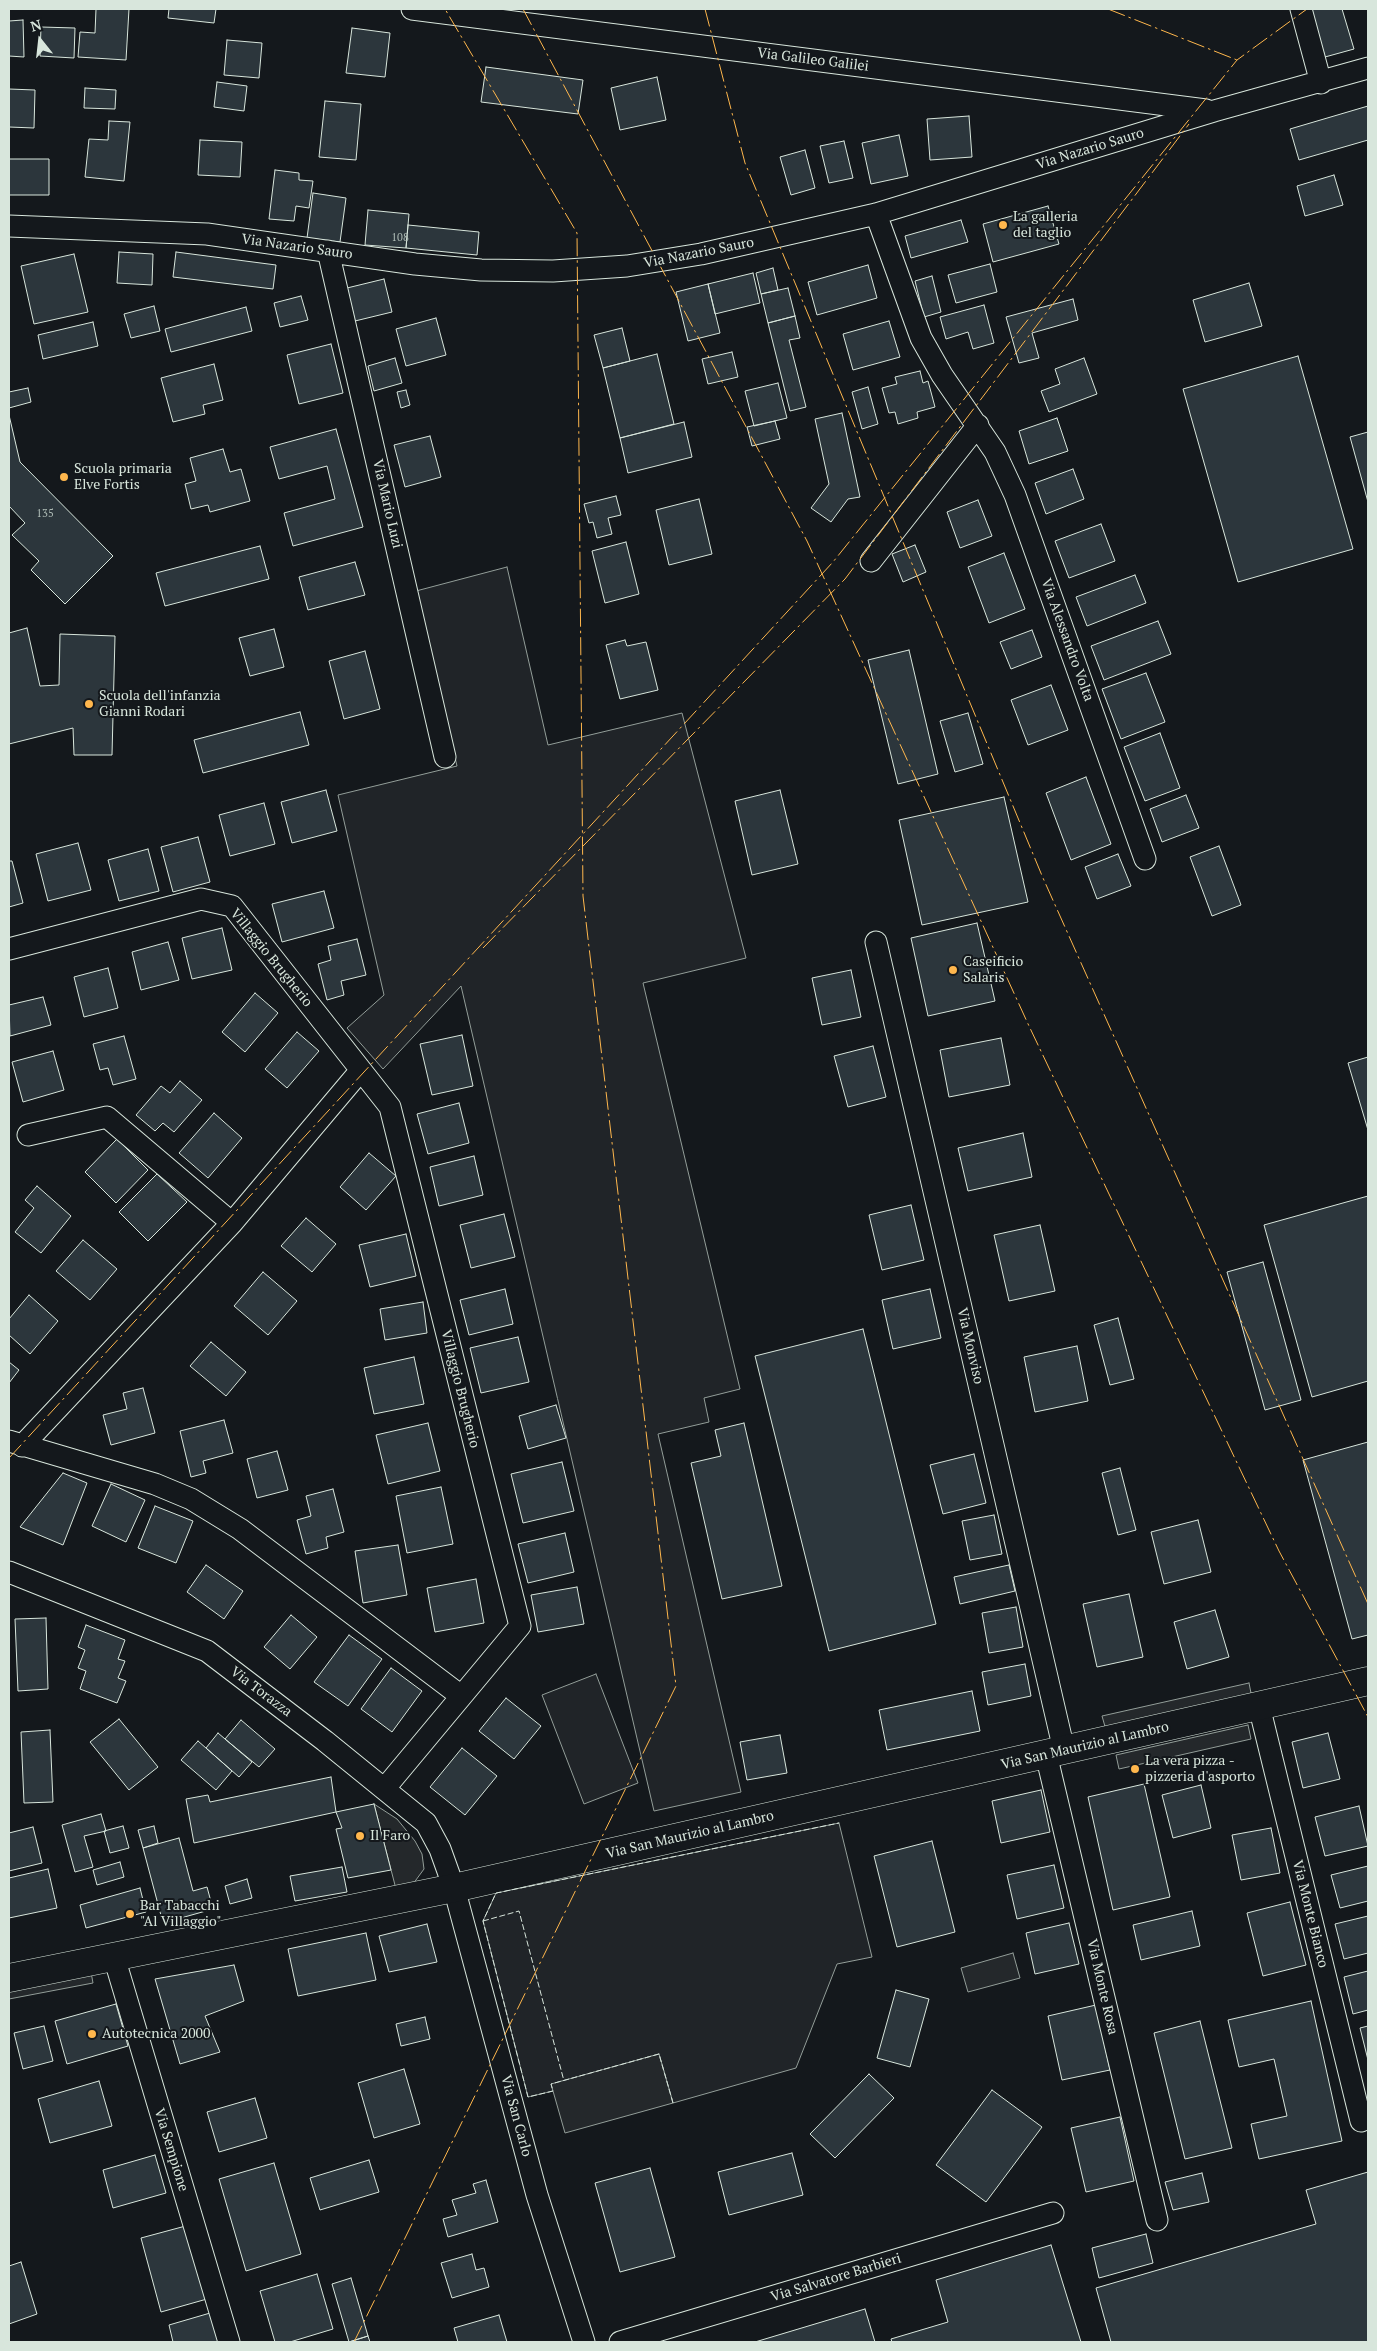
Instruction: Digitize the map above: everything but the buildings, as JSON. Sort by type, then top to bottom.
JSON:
[{"type":"main road","name":"Via San Maurizio al Lambro","points":[[9,1978],[454,1888],[1368,1681]]},
{"type":"street","name":"Via Galileo Galilei","points":[[412,9],[1214,111]]},
{"type":"street","points":[[1301,9],[1321,82]]},
{"type":"street","name":"Via Nazario Sauro","points":[[9,226],[170,231],[234,237],[450,268],[495,271],[572,271],[627,266],[701,254],[876,214],[1214,111],[1368,68]]},
{"type":"street","name":"Via Alessandro Volta","points":[[876,214],[921,338],[942,375],[995,452],[1014,495],[1145,859]]},
{"type":"street","name":"Via Mario Luzi","points":[[328,251],[446,756]]},
{"type":"street","points":[[871,561],[978,425]]},
{"type":"street","name":"Villaggio Brugherio","points":[[9,949],[201,899],[232,906],[390,1107],[520,1626],[385,1788]]},
{"type":"street","name":"Via Monviso","points":[[876,942],[1055,1752]]},
{"type":"street","points":[[361,1070],[232,1223],[15,1443],[155,1484],[191,1499],[240,1529],[461,1696]]},
{"type":"street","points":[[28,1135],[107,1117],[232,1223]]},
{"type":"street","name":"Via Torazza","points":[[9,1572],[207,1651],[385,1788],[426,1822],[440,1848],[454,1888]]},
{"type":"street","name":"Via Monte Bianco","points":[[1259,1706],[1361,2121]]},
{"type":"street","name":"Via Monte Rosa","points":[[1055,1752],[1157,2220]]},
{"type":"street","name":"Via San Carlo","points":[[454,1888],[535,2186],[584,2342]]},
{"type":"street","name":"Via Sempione","points":[[114,1957],[229,2342]]},
{"type":"street","name":"Via Salvatore Barbieri","points":[[620,2342],[1053,2213]]},
{"type":"shaded area","points":[[507,567],[548,745],[682,713],[746,958],[643,983],[740,1389],[704,1398],[709,1422],[658,1434],[741,1792],[654,1811],[461,986],[383,1069],[347,1028],[384,995],[338,795],[457,766],[416,591]]},
{"type":"shaded area","points":[[596,1674],[638,1783],[584,1804],[542,1695]]},
{"type":"shaded area","points":[[1249,1683],[1252,1698],[1106,1730],[1102,1716]]},
{"type":"shaded area","points":[[1248,1725],[1251,1739],[1119,1769],[1116,1755]]},
{"type":"shaded area","points":[[374,1804],[397,1819],[415,1841],[422,1854],[424,1869],[413,1884],[396,1889]]},
{"type":"shaded area","points":[[839,1823],[872,1957],[837,1964],[796,2068],[673,2103],[659,2054],[552,2084],[553,2091],[528,2097],[483,1921],[496,1893]]},
{"type":"shaded area","points":[[1013,1953],[1020,1978],[968,1992],[961,1968]]},
{"type":"shaded area","points":[[91,1972],[93,1983],[9,1999],[9,1988]]},
{"type":"shaded area","points":[[659,2054],[673,2103],[565,2133],[551,2084]]},
{"type":"fence","points":[[673,2103],[659,2054],[551,2084],[553,2091],[528,2097],[483,1921],[496,1893],[839,1823]]},
{"type":"fence","points":[[483,1921],[519,1911],[564,2081]]},
{"type":"power","points":[[354,2342],[676,1686],[583,896],[577,233],[445,9]]},
{"type":"power","points":[[523,9],[807,541],[1029,1026],[1279,1551],[1368,1717]]},
{"type":"power","points":[[705,9],[745,163],[1043,878],[1368,1604]]},
{"type":"power","points":[[1108,9],[1237,60]]},
{"type":"power","points":[[9,1458],[833,562],[1237,60],[1307,9]]},
{"type":"power","points":[[483,948],[845,579],[1189,124]]},
{"type":"place","name":"La galleria del taglio","points":[[1003,225]]},
{"type":"place","name":"Scuola primaria Elve Fortis","points":[[64,477]]},
{"type":"place","name":"Scuola dell'infanzia Gianni Rodari","points":[[89,704]]},
{"type":"place","name":"Caseificio Salaris","points":[[953,970]]},
{"type":"place","name":"La vera pizza - pizzeria d'asporto","points":[[1135,1769]]},
{"type":"place","name":"Il Faro","points":[[360,1836]]},
{"type":"place","name":"Bar Tabacchi \"Al Villaggio\"","points":[[130,1914]]},
{"type":"place","name":"Autotecnica 2000","points":[[92,2034]]}]
